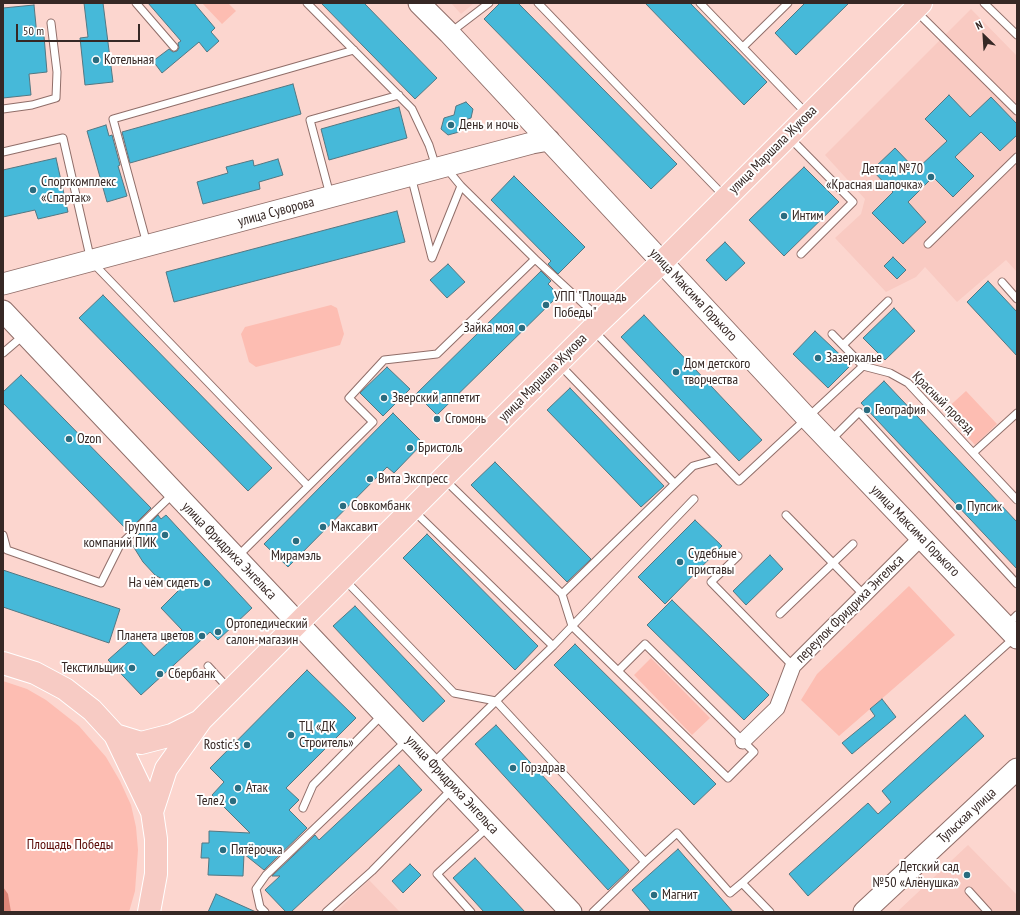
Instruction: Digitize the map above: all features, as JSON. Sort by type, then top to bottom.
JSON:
[{"type":"main road","name":"улица Маршала Жукова","points":[[201,720],[596,324],[662,262],[788,136],[914,5]]},
{"type":"main road","points":[[3,663],[35,673],[65,689],[92,710],[115,735],[152,812],[156,839],[156,874],[149,912]]},
{"type":"main road","points":[[115,735],[141,743],[172,735],[201,720]]},
{"type":"main road","points":[[152,812],[166,769],[201,720]]},
{"type":"street","name":"улица Максима Горького","points":[[419,3],[449,33],[807,418],[921,538],[1014,629]]},
{"type":"street","name":"улица Суворова","points":[[3,284],[549,140]]},
{"type":"street","name":"улица Фридриха Энгельса","points":[[3,311],[571,912]]},
{"type":"street","name":"переулок Фридриха Энгельса","points":[[743,742],[777,708],[793,666],[921,538]]},
{"type":"street","name":"Тульская улица","points":[[864,912],[1017,769]]},
{"type":"lane","points":[[136,3],[174,47]]},
{"type":"lane","points":[[307,3],[412,109],[441,168],[535,259],[739,481],[863,366],[832,334]]},
{"type":"lane","points":[[449,33],[489,3]]},
{"type":"lane","points":[[538,3],[726,197]]},
{"type":"lane","points":[[700,3],[808,115]]},
{"type":"lane","points":[[743,48],[788,3]]},
{"type":"lane","points":[[984,3],[1017,35]]},
{"type":"lane","points":[[914,5],[1017,111]]},
{"type":"lane","points":[[3,108],[32,105],[56,98],[57,72],[51,23]]},
{"type":"lane","points":[[148,246],[113,119],[354,50]]},
{"type":"lane","points":[[331,197],[310,120],[399,95]]},
{"type":"lane","points":[[788,136],[854,202],[801,254]]},
{"type":"lane","points":[[3,152],[64,138],[91,261],[308,486]]},
{"type":"lane","points":[[928,244],[1017,158]]},
{"type":"lane","points":[[411,176],[432,258],[461,186]]},
{"type":"lane","points":[[236,558],[373,422],[349,398],[384,360],[437,354],[535,259]]},
{"type":"lane","points":[[1002,282],[1017,298]]},
{"type":"lane","points":[[843,345],[888,301]]},
{"type":"lane","points":[[3,353],[25,334]]},
{"type":"lane","points":[[558,363],[674,484]]},
{"type":"lane","name":"Красный проезд","points":[[863,366],[890,374],[908,383],[973,453],[1017,413]]},
{"type":"lane","points":[[829,441],[859,412],[1017,584]]},
{"type":"lane","points":[[973,453],[1017,500]]},
{"type":"lane","points":[[562,594],[693,466],[718,459]]},
{"type":"lane","points":[[444,478],[562,594],[572,626],[618,671],[728,778],[754,752],[644,644],[618,671]]},
{"type":"lane","points":[[3,535],[7,550],[101,583],[120,545],[174,493]]},
{"type":"lane","points":[[432,764],[553,646],[694,499]]},
{"type":"lane","points":[[413,509],[553,646]]},
{"type":"lane","points":[[786,515],[864,595]]},
{"type":"lane","points":[[780,614],[853,544]]},
{"type":"lane","points":[[738,556],[711,582],[793,666]]},
{"type":"lane","points":[[343,579],[454,693],[496,701],[645,862]]},
{"type":"lane","points":[[593,912],[677,833],[730,893],[1014,629]]},
{"type":"lane","points":[[208,666],[230,691]]},
{"type":"lane","points":[[303,808],[313,784],[384,713]]},
{"type":"lane","points":[[264,912],[260,907],[256,889],[266,875],[408,738]]},
{"type":"lane","points":[[326,912],[372,871],[454,787]]},
{"type":"lane","points":[[471,912],[437,874],[490,825]]},
{"type":"lane","points":[[742,883],[770,912]]},
{"type":"lane","points":[[969,891],[988,912]]},
{"type":"shaded area","points":[[451,3],[474,3],[461,14]]},
{"type":"shaded area","name":"Детсад №70 «Красная шапочка»","points":[[971,9],[1017,56],[1017,272],[1006,260],[957,302],[925,267],[916,277],[886,292],[835,238],[861,214],[865,199],[825,155]]},
{"type":"shaded area","name":"Детский сад №50 «Алёнушка»","points":[[968,845],[1017,895],[1017,912],[897,912]]},
{"type":"shaded area","points":[[369,880],[400,912],[336,912]]},
{"type":"shaded area","points":[[3,887],[8,894],[11,912],[3,912]]},
{"type":"green space","points":[[202,3],[228,3],[236,11],[222,24]]},
{"type":"green space","points":[[331,305],[337,308],[344,334],[340,345],[256,367],[249,362],[241,334],[245,327]]},
{"type":"green space","points":[[966,391],[997,424],[975,445],[944,411]]},
{"type":"green space","points":[[909,586],[955,635],[839,736],[801,700],[817,674]]},
{"type":"green space","points":[[651,658],[710,718],[692,735],[634,675]]},
{"type":"green space","name":"Площадь Победы","points":[[3,681],[27,689],[46,700],[79,726],[106,757],[120,781],[131,805],[136,827],[138,850],[135,891],[129,912],[3,912]]},
{"type":"building","name":"Котельная","points":[[84,3],[103,3],[113,82],[85,85],[80,38],[88,37]]},
{"type":"building","points":[[148,3],[194,3],[215,28],[211,32],[219,41],[207,52],[199,42],[162,73],[153,61],[169,49],[173,52],[177,51],[179,48],[178,43],[181,41]]},
{"type":"building","points":[[321,3],[364,3],[437,78],[415,99]]},
{"type":"building","points":[[500,3],[518,3],[677,164],[651,189],[484,19]]},
{"type":"building","points":[[645,3],[690,3],[767,82],[744,105]]},
{"type":"building","points":[[805,3],[849,3],[796,55],[775,33]]},
{"type":"building","points":[[34,5],[37,36],[44,36],[47,72],[29,74],[31,95],[3,98],[3,8]]},
{"type":"building","points":[[293,84],[301,114],[130,163],[122,132]]},
{"type":"building","points":[[949,95],[970,117],[991,97],[1017,124],[1017,135],[1000,151],[981,132],[955,157],[974,176],[953,197],[933,177],[908,202],[926,222],[903,244],[872,213],[893,192],[872,170],[895,148],[916,170],[947,141],[925,119]]},
{"type":"building","points":[[466,102],[473,109],[471,118],[461,121],[459,132],[448,135],[441,129],[444,118],[454,115],[456,106]]},
{"type":"building","points":[[399,107],[407,138],[329,160],[321,129]]},
{"type":"building","points":[[106,125],[109,136],[112,135],[120,165],[118,166],[127,196],[107,202],[87,131]]},
{"type":"building","name":"Спорткомплекс «Спартак»","points":[[56,158],[68,212],[38,219],[35,210],[3,217],[3,170]]},
{"type":"building","points":[[278,159],[283,175],[259,182],[260,189],[203,204],[197,182],[228,173],[226,167],[253,160],[254,166]]},
{"type":"building","points":[[804,167],[839,202],[784,256],[749,220]]},
{"type":"building","points":[[514,176],[585,247],[558,274],[548,264],[551,261],[491,200]]},
{"type":"building","points":[[397,211],[405,242],[174,302],[166,272]]},
{"type":"building","points":[[725,242],[745,263],[726,281],[706,260]]},
{"type":"building","points":[[893,257],[906,270],[897,279],[884,266]]},
{"type":"building","points":[[448,264],[465,282],[447,298],[430,280]]},
{"type":"building","points":[[541,271],[551,281],[548,284],[559,295],[437,415],[416,394]]},
{"type":"building","points":[[988,281],[1017,312],[1017,356],[967,302]]},
{"type":"building","points":[[103,295],[272,468],[248,491],[79,318]]},
{"type":"building","points":[[894,308],[915,331],[885,360],[863,338]]},
{"type":"building","points":[[644,315],[762,440],[739,461],[621,337]]},
{"type":"building","points":[[815,331],[851,365],[828,388],[793,354]]},
{"type":"building","points":[[387,367],[410,389],[383,416],[360,393]]},
{"type":"building","points":[[21,375],[151,508],[128,531],[3,403],[3,392]]},
{"type":"building","points":[[884,381],[1017,522],[1017,569],[861,403]]},
{"type":"building","points":[[570,388],[664,486],[641,507],[547,410]]},
{"type":"building","points":[[393,413],[423,443],[394,473],[387,467],[288,567],[264,544]]},
{"type":"building","points":[[495,462],[591,559],[567,582],[471,485]]},
{"type":"building","points":[[158,515],[161,519],[166,515],[252,608],[218,640],[210,632],[141,695],[108,660],[135,636],[154,656],[182,630],[161,608],[180,589],[155,575],[143,562],[133,546],[138,541],[135,538]]},
{"type":"building","name":"Судебные приставы","points":[[695,520],[722,546],[665,604],[638,577]]},
{"type":"building","points":[[427,534],[538,646],[515,670],[403,558]]},
{"type":"building","points":[[770,555],[783,569],[746,605],[733,591]]},
{"type":"building","points":[[3,570],[120,609],[109,643],[3,607]]},
{"type":"building","points":[[672,600],[769,695],[744,720],[647,625]]},
{"type":"building","points":[[355,606],[445,701],[423,722],[333,626]]},
{"type":"building","points":[[575,644],[716,784],[694,805],[554,665]]},
{"type":"building","name":"ТЦ «ДК Строитель»","points":[[307,670],[356,718],[286,788],[299,800],[289,810],[307,828],[264,870],[244,854],[243,876],[208,875],[209,858],[201,858],[202,843],[209,843],[209,831],[250,833],[212,795],[224,782],[210,768]]},
{"type":"building","points":[[882,699],[896,717],[852,754],[842,743],[875,716],[870,709]]},
{"type":"building","points":[[965,715],[984,736],[808,896],[789,874],[868,803],[878,814],[891,802],[882,791]]},
{"type":"building","points":[[496,725],[629,870],[608,890],[475,744]]},
{"type":"building","points":[[399,765],[422,790],[291,912],[286,912],[265,890],[280,876],[272,876],[315,835],[319,840]]},
{"type":"building","points":[[678,849],[733,912],[651,912],[632,890]]},
{"type":"building","points":[[475,858],[525,912],[484,912],[453,878]]},
{"type":"building","points":[[410,864],[421,875],[403,893],[392,881]]},
{"type":"building","points":[[216,894],[256,912],[208,912]]},
{"type":"place","name":"Котельная","points":[[96,60]]},
{"type":"place","name":"День и ночь","points":[[451,125]]},
{"type":"place","name":"Детсад №70 «Красная шапочка»","points":[[931,177]]},
{"type":"place","name":"Спорткомплекс «Спартак»","points":[[33,190]]},
{"type":"place","name":"Интим","points":[[784,216]]},
{"type":"place","name":"УПП \"Площадь Победы\"","points":[[546,305]]},
{"type":"place","name":"Зайка моя","points":[[522,328]]},
{"type":"place","name":"Зазеркалье","points":[[818,358]]},
{"type":"place","name":"Дом детского творчества","points":[[676,372]]},
{"type":"place","name":"Зверский аппетит","points":[[384,398]]},
{"type":"place","name":"География","points":[[867,410]]},
{"type":"place","name":"Сгомонь","points":[[437,419]]},
{"type":"place","name":"Ozon","points":[[69,439]]},
{"type":"place","name":"Бристоль","points":[[410,448]]},
{"type":"place","name":"Вита Экспресс","points":[[370,479]]},
{"type":"place","name":"Совкомбанк","points":[[343,506]]},
{"type":"place","name":"Пупсик","points":[[959,507]]},
{"type":"place","name":"Максавит","points":[[323,527]]},
{"type":"place","name":"Группа компаний ПИК","points":[[165,535]]},
{"type":"place","name":"Мирамэль","points":[[296,541]]},
{"type":"place","name":"Судебные приставы","points":[[680,562]]},
{"type":"place","name":"На чём сидеть","points":[[207,583]]},
{"type":"place","name":"Ортопедический салон-магазин","points":[[218,632]]},
{"type":"place","name":"Планета цветов","points":[[202,636]]},
{"type":"place","name":"Текстильщик","points":[[132,668]]},
{"type":"place","name":"Сбербанк","points":[[160,674]]},
{"type":"place","name":"ТЦ «ДК Строитель»","points":[[291,735]]},
{"type":"place","name":"Rostic's","points":[[247,745]]},
{"type":"place","name":"Горздрав","points":[[513,768]]},
{"type":"place","name":"Атак","points":[[238,788]]},
{"type":"place","name":"Теле2","points":[[233,801]]},
{"type":"place","name":"Пятёрочка","points":[[223,850]]},
{"type":"place","name":"Детский сад №50 «Алёнушка»","points":[[967,875]]},
{"type":"place","name":"Магнит","points":[[654,895]]}]
